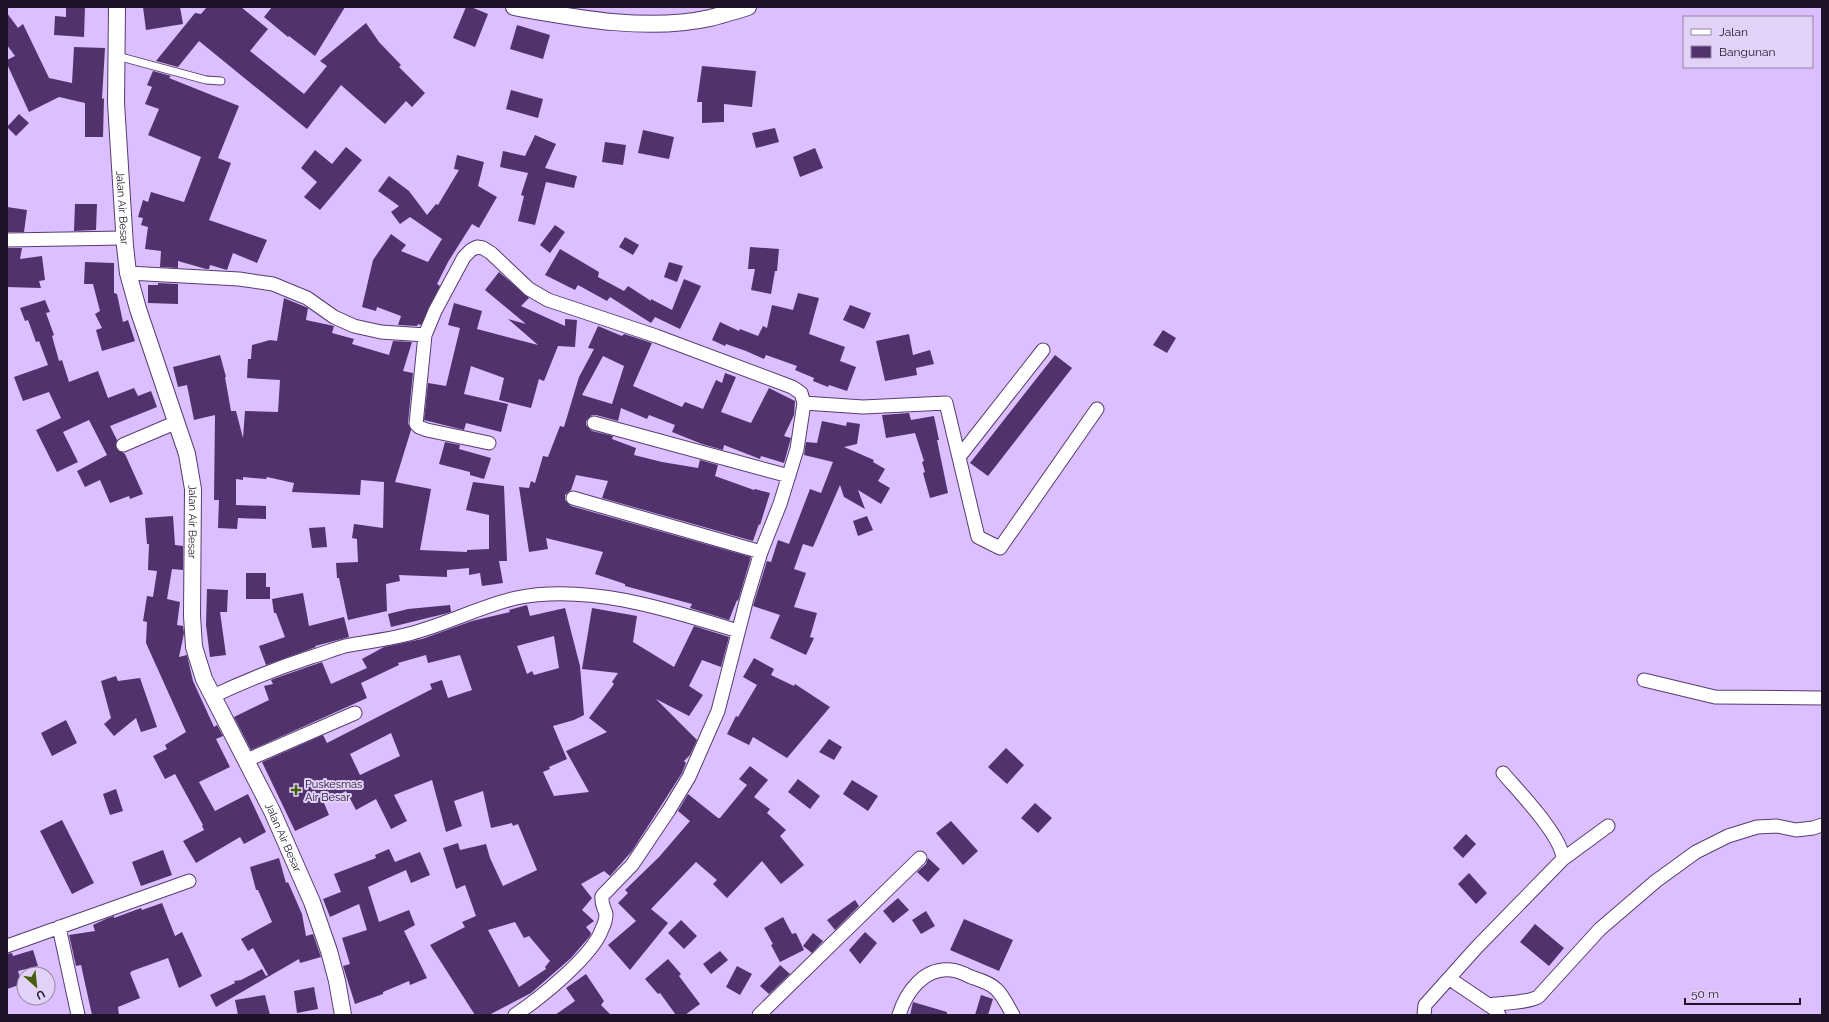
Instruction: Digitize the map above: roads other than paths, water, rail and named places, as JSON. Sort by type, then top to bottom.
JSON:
[{"type":"street","name":"Jalan Air Besar","points":[[117,7],[116,103],[124,238],[128,273],[152,354],[187,454],[193,489],[192,616],[194,647],[204,679],[247,760],[288,843],[312,902],[329,951],[337,981],[343,1015]]},
{"type":"street","points":[[514,7],[569,16],[642,23],[677,22],[709,18],[748,7]]},
{"type":"street","points":[[7,240],[124,238]]},
{"type":"street","points":[[489,443],[427,430],[416,424],[425,335],[435,310],[464,257],[471,250],[483,248],[529,289],[548,300],[656,336],[785,384],[801,393],[804,403],[798,449],[761,552],[738,631],[718,711],[700,754],[677,796],[632,865],[602,896],[601,903],[606,914],[602,930],[596,940],[564,976],[545,994],[515,1015]]},
{"type":"street","points":[[128,273],[239,279],[273,284],[307,298],[334,317],[354,326],[381,332],[425,335]]},
{"type":"street","points":[[959,457],[1044,350]]},
{"type":"street","points":[[804,403],[863,407],[946,403],[978,537],[1000,548],[1098,409]]},
{"type":"street","points":[[123,445],[177,422]]},
{"type":"street","points":[[594,423],[789,476]]},
{"type":"street","points":[[573,498],[761,552]]},
{"type":"street","points":[[213,696],[237,684],[344,646],[423,630],[494,604],[536,595],[568,594],[637,603],[696,617],[738,631]]},
{"type":"street","points":[[1644,680],[1715,697],[1822,698]]},
{"type":"street","points":[[247,760],[355,713]]},
{"type":"street","points":[[1503,773],[1553,834],[1562,851],[1562,859]]},
{"type":"street","points":[[1488,1005],[1516,1001],[1530,1001],[1538,997],[1600,929],[1656,881],[1696,852],[1728,836],[1757,827],[1777,826],[1796,830],[1813,828],[1822,824]]},
{"type":"street","points":[[1424,1015],[1425,1005],[1562,859],[1608,826]]},
{"type":"street","points":[[759,1015],[920,858]]},
{"type":"street","points":[[7,946],[189,881]]},
{"type":"street","points":[[60,927],[78,1015]]},
{"type":"street","points":[[899,1015],[913,988],[925,975],[936,970],[952,970],[994,987],[1013,1015]]},
{"type":"street","points":[[1450,979],[1496,1010],[1499,1015]]},
{"type":"lane","points":[[117,56],[206,80],[220,81]]},
{"type":"place","name":"Puskesmas Air Besar","points":[[296,790]]}]
